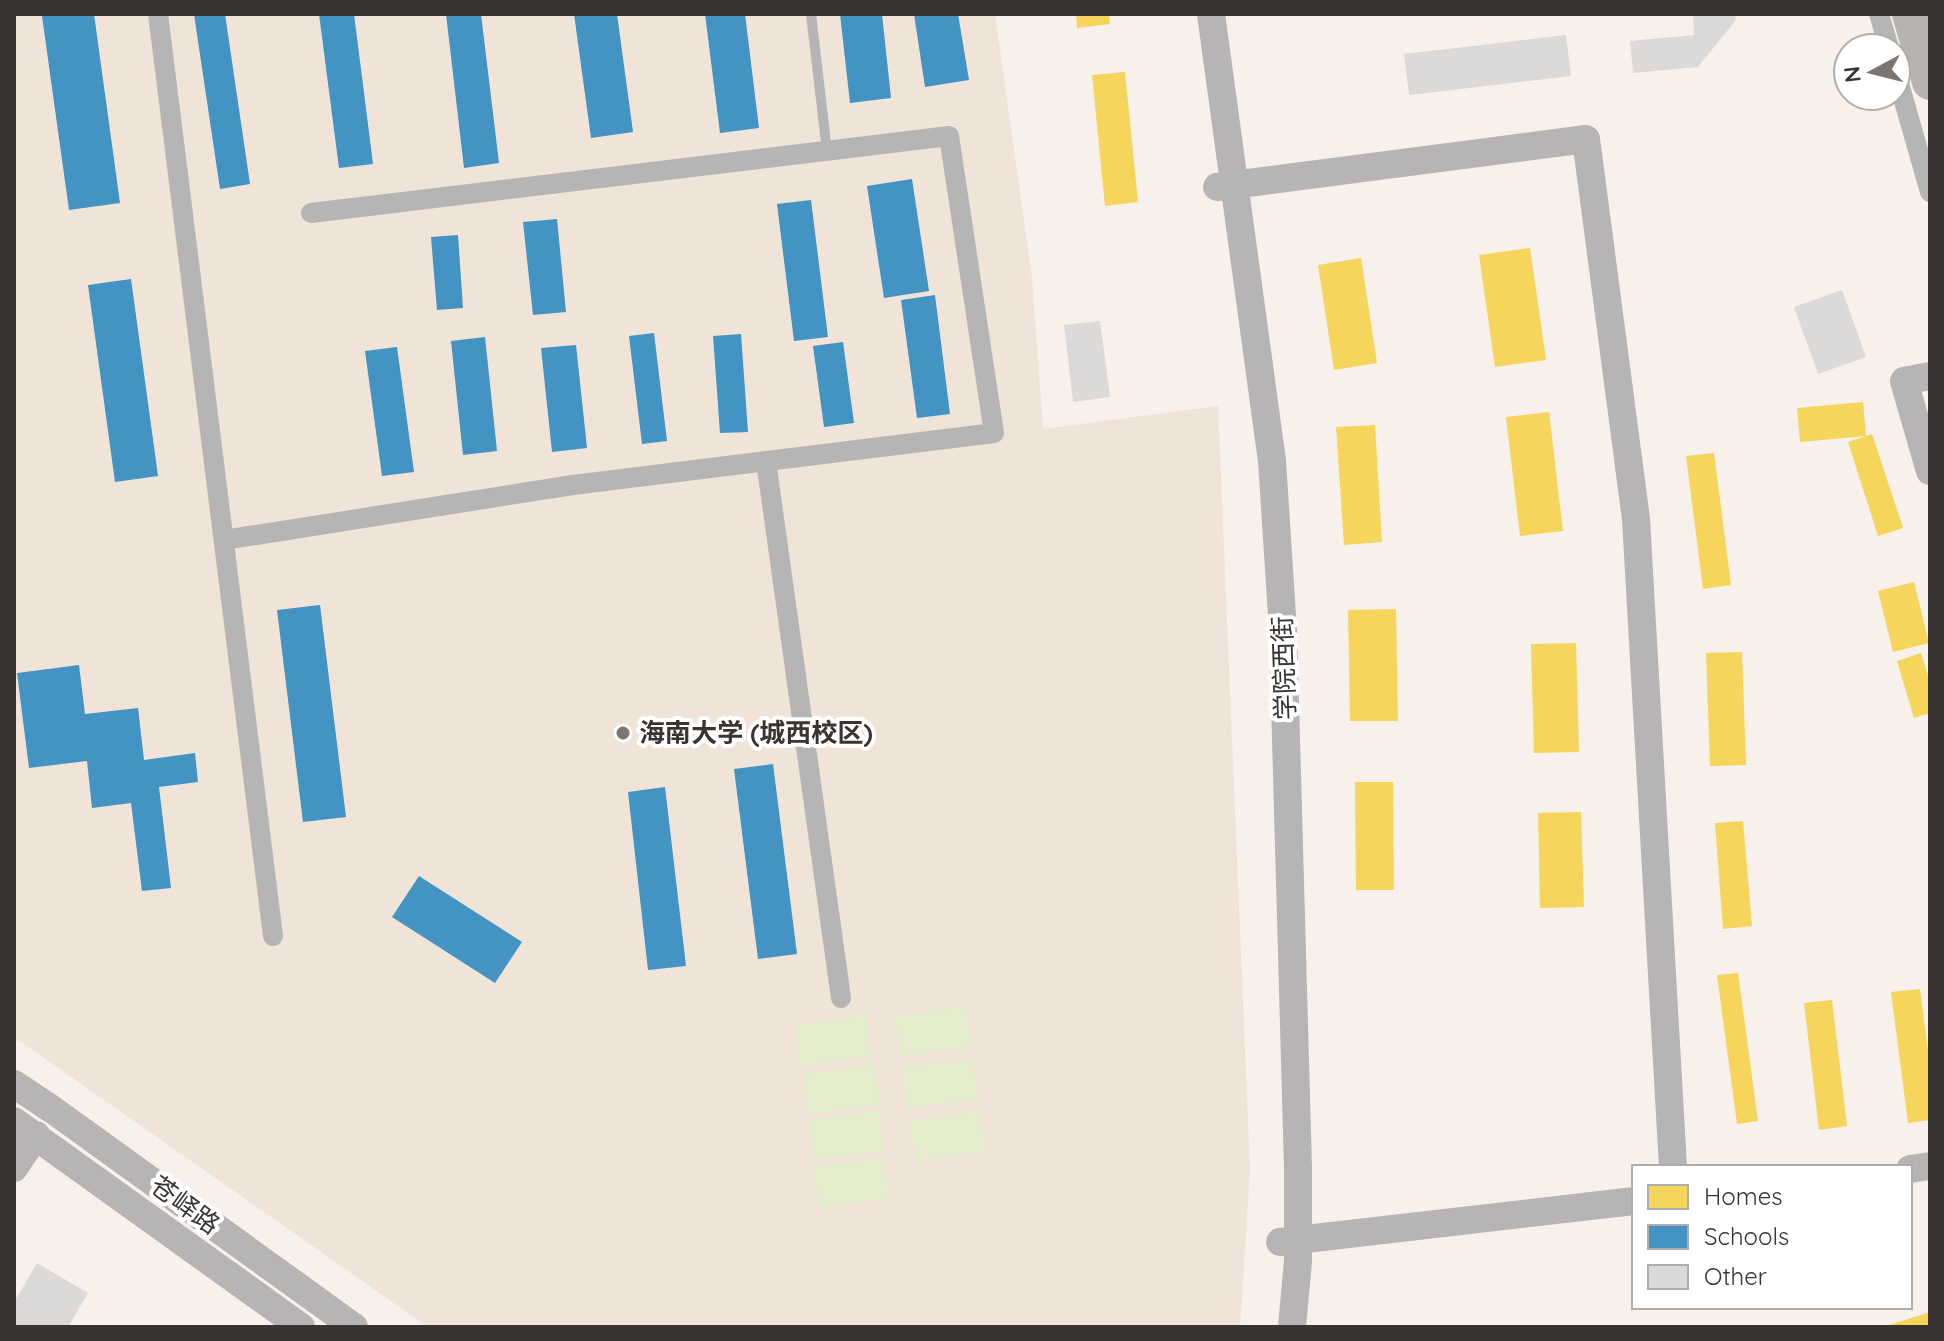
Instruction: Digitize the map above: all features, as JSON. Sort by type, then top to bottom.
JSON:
[{"type":"highway","points":[[1910,14],[1930,82]]},
{"type":"main road","name":"学院西街","points":[[1193,14],[1226,186],[1272,461],[1281,600],[1298,1168],[1274,1327]]},
{"type":"main road","name":"学院西街","points":[[1211,14],[1226,186]]},
{"type":"main road","points":[[1226,186],[1586,139],[1636,519],[1673,1165]]},
{"type":"main road","points":[[1930,376],[1904,381],[1930,471]]},
{"type":"main road","name":"苍峄路","points":[[14,1084],[354,1327]]},
{"type":"main road","points":[[14,1168],[25,1128]]},
{"type":"main road","name":"苍峄路","points":[[25,1128],[301,1327]]},
{"type":"main road","points":[[1289,1241],[1632,1201]]},
{"type":"main road","name":"学院西街","points":[[1289,1241],[1298,1261],[1292,1327]]},
{"type":"street","points":[[158,14],[273,936]]},
{"type":"street","points":[[1907,112],[1930,192]]},
{"type":"street","points":[[224,540],[573,485],[994,433],[949,136],[311,213]]},
{"type":"street","points":[[766,461],[841,998]]},
{"type":"lane","points":[[811,14],[827,151]]},
{"type":"shaded area","name":"海南大学 (城西校区)","points":[[14,14],[995,14],[1032,278],[1043,429],[1218,406],[1250,1169],[1240,1327],[428,1327],[14,1037]]},
{"type":"green space","points":[[966,1006],[971,1046],[901,1056],[895,1016]]},
{"type":"green space","points":[[866,1015],[871,1056],[801,1065],[795,1025]]},
{"type":"green space","points":[[972,1059],[978,1099],[907,1108],[902,1068]]},
{"type":"green space","points":[[874,1065],[879,1105],[809,1114],[803,1074]]},
{"type":"green space","points":[[879,1111],[885,1151],[814,1160],[808,1120]]},
{"type":"green space","points":[[980,1111],[986,1151],[915,1161],[910,1121]]},
{"type":"green space","points":[[884,1158],[890,1198],[819,1208],[814,1167]]},
{"type":"building: Homes","points":[[1076,14],[1109,14],[1110,24],[1077,28]]},
{"type":"building: Homes","points":[[1125,72],[1138,202],[1105,206],[1092,75]]},
{"type":"building: Homes","points":[[1530,248],[1546,360],[1495,367],[1479,255]]},
{"type":"building: Homes","points":[[1361,258],[1377,363],[1334,370],[1318,265]]},
{"type":"building: Homes","points":[[1863,402],[1866,436],[1800,442],[1797,408]]},
{"type":"building: Homes","points":[[1549,412],[1563,531],[1520,536],[1506,417]]},
{"type":"building: Homes","points":[[1375,425],[1382,542],[1344,545],[1336,427]]},
{"type":"building: Homes","points":[[1872,434],[1903,528],[1878,536],[1848,442]]},
{"type":"building: Homes","points":[[1714,453],[1731,585],[1703,589],[1686,456]]},
{"type":"building: Homes","points":[[1914,582],[1929,643],[1893,652],[1878,591]]},
{"type":"building: Homes","points":[[1396,609],[1398,721],[1350,721],[1348,610]]},
{"type":"building: Homes","points":[[1576,643],[1579,752],[1534,753],[1531,644]]},
{"type":"building: Homes","points":[[1742,652],[1746,765],[1710,766],[1706,653]]},
{"type":"building: Homes","points":[[1921,653],[1930,683],[1930,713],[1914,718],[1897,661]]},
{"type":"building: Homes","points":[[1355,782],[1393,782],[1394,890],[1356,890]]},
{"type":"building: Homes","points":[[1581,812],[1584,907],[1540,908],[1538,813]]},
{"type":"building: Homes","points":[[1743,821],[1752,926],[1723,929],[1715,823]]},
{"type":"building: Homes","points":[[1738,973],[1758,1121],[1737,1124],[1717,975]]},
{"type":"building: Homes","points":[[1920,989],[1930,1065],[1930,1120],[1908,1123],[1891,992]]},
{"type":"building: Homes","points":[[1832,1000],[1847,1126],[1819,1130],[1804,1003]]},
{"type":"building: Homes","points":[[1930,1312],[1930,1327],[1886,1327],[1886,1326]]},
{"type":"building: Schools","points":[[94,14],[120,203],[69,210],[42,16]]},
{"type":"building: Schools","points":[[194,14],[225,14],[250,184],[220,189]]},
{"type":"building: Schools","points":[[319,14],[354,14],[373,164],[339,168]]},
{"type":"building: Schools","points":[[446,14],[481,14],[499,163],[464,168]]},
{"type":"building: Schools","points":[[574,14],[617,14],[633,132],[591,138]]},
{"type":"building: Schools","points":[[705,14],[745,14],[759,128],[720,133]]},
{"type":"building: Schools","points":[[840,14],[882,14],[891,98],[850,103]]},
{"type":"building: Schools","points":[[914,14],[958,14],[969,80],[925,87]]},
{"type":"building: Schools","points":[[912,179],[929,291],[884,298],[867,186]]},
{"type":"building: Schools","points":[[811,200],[828,337],[794,341],[777,204]]},
{"type":"building: Schools","points":[[557,219],[566,312],[533,315],[523,222]]},
{"type":"building: Schools","points":[[458,235],[463,308],[437,310],[431,237]]},
{"type":"building: Schools","points":[[131,279],[158,476],[115,482],[88,285]]},
{"type":"building: Schools","points":[[935,295],[950,414],[917,418],[901,300]]},
{"type":"building: Schools","points":[[654,333],[667,441],[642,444],[629,336]]},
{"type":"building: Schools","points":[[741,334],[748,432],[720,433],[713,336]]},
{"type":"building: Schools","points":[[485,337],[497,451],[463,455],[451,341]]},
{"type":"building: Schools","points":[[843,342],[854,423],[824,427],[813,346]]},
{"type":"building: Schools","points":[[576,345],[587,448],[552,452],[541,348]]},
{"type":"building: Schools","points":[[397,347],[414,472],[382,476],[365,351]]},
{"type":"building: Schools","points":[[320,605],[346,817],[303,822],[277,610]]},
{"type":"building: Schools","points":[[79,665],[85,714],[138,708],[144,760],[195,753],[198,782],[159,787],[171,888],[142,891],[131,803],[92,808],[87,761],[29,768],[17,673]]},
{"type":"building: Schools","points":[[773,764],[797,954],[758,959],[734,769]]},
{"type":"building: Schools","points":[[665,787],[686,966],[648,970],[628,792]]},
{"type":"building: Schools","points":[[419,876],[522,942],[495,983],[392,917]]},
{"type":"building: Other","points":[[1693,14],[1735,14],[1736,20],[1698,67],[1633,73],[1630,41],[1694,35]]},
{"type":"building: Other","points":[[1566,35],[1571,76],[1409,95],[1404,54]]},
{"type":"building: Other","points":[[1842,290],[1866,357],[1818,374],[1794,307]]},
{"type":"building: Other","points":[[1100,321],[1110,397],[1073,402],[1064,325]]},
{"type":"building: Other","points":[[37,1263],[88,1293],[68,1327],[14,1326],[14,1302]]},
{"type":"place","name":"海南大学 (城西校区)","points":[[623,733]]}]
